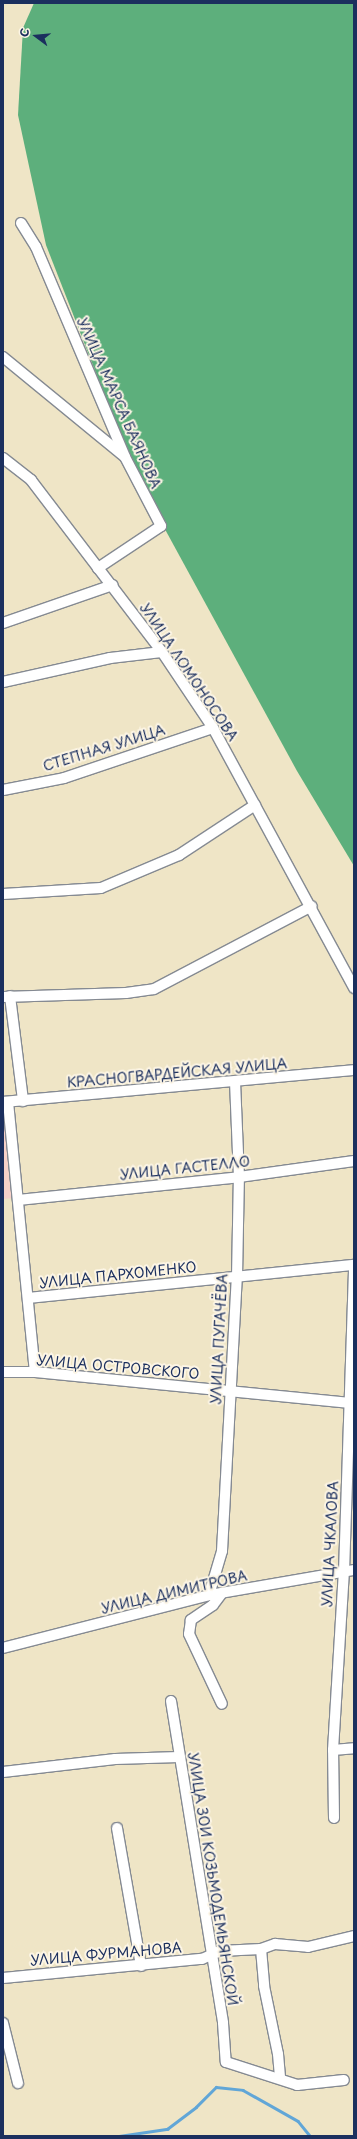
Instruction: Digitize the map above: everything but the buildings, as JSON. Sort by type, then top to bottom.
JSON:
[{"type":"street","name":"УЛИЦА МАРСА БАЯНОВА","points":[[21,223],[36,247],[126,457],[161,526],[98,568]]},
{"type":"street","points":[[3,357],[126,457]]},
{"type":"street","name":"УЛИЦА ЛОМОНОСОВА","points":[[3,458],[31,480],[162,652],[213,728],[254,805],[312,906],[354,988]]},
{"type":"street","points":[[3,623],[112,585]]},
{"type":"street","points":[[3,682],[110,658],[162,652]]},
{"type":"street","name":"СТЕПНАЯ УЛИЦА","points":[[3,790],[64,778],[213,728]]},
{"type":"street","points":[[3,894],[101,888],[179,855],[254,805]]},
{"type":"street","points":[[23,1101],[7,997],[126,992],[154,989],[312,906]]},
{"type":"street","name":"КРАСНОГВАРДЕЙСКАЯ УЛИЦА","points":[[6,1102],[354,1070]]},
{"type":"street","name":"УЛИЦА ПУГАЧЁВА","points":[[209,1595],[222,1551],[237,1277],[239,1177],[235,1082]]},
{"type":"street","points":[[6,1102],[18,1200],[35,1372]]},
{"type":"street","name":"УЛИЦА ГАСТЕЛЛО","points":[[18,1200],[239,1177],[354,1161]]},
{"type":"street","name":"УЛИЦА ПАРХОМЕНКО","points":[[28,1298],[354,1265]]},
{"type":"street","name":"УЛИЦА ЧКАЛОВА","points":[[334,1818],[333,1750],[349,1571],[350,1403],[354,1270]]},
{"type":"street","name":"УЛИЦА ОСТРОВСКОГО","points":[[3,1372],[35,1372],[350,1403]]},
{"type":"street","name":"УЛИЦА ДИМИТРОВА","points":[[3,1648],[209,1595],[349,1571]]},
{"type":"street","points":[[222,1593],[213,1605],[191,1620],[189,1634],[222,1704]]},
{"type":"street","name":"УЛИЦА ЗОИ КОЗЬМОДЕМЬЯНСКОЙ","points":[[171,1701],[178,1757],[210,1954],[223,2023],[226,2062],[280,2078]]},
{"type":"street","points":[[333,1750],[354,1748]]},
{"type":"street","points":[[3,1772],[115,1758],[178,1757]]},
{"type":"street","points":[[117,1828],[140,1966]]},
{"type":"street","name":"УЛИЦА ФУРМАНОВА","points":[[3,1978],[202,1959],[210,1954],[261,1949],[275,1944],[308,1947],[354,1936]]},
{"type":"street","points":[[261,1949],[264,1986],[278,2054],[280,2078],[297,2085],[344,2080]]},
{"type":"street","points":[[3,2023],[18,2083]]},
{"type":"shaded area","points":[[3,1107],[14,1198],[3,1199]]},
{"type":"green space","points":[[34,3],[354,3],[354,866],[297,771],[137,478],[46,245],[18,115],[23,28]]},
{"type":"waterway","points":[[119,2136],[167,2129],[196,2107],[216,2087],[243,2090],[298,2121],[310,2136]]}]
